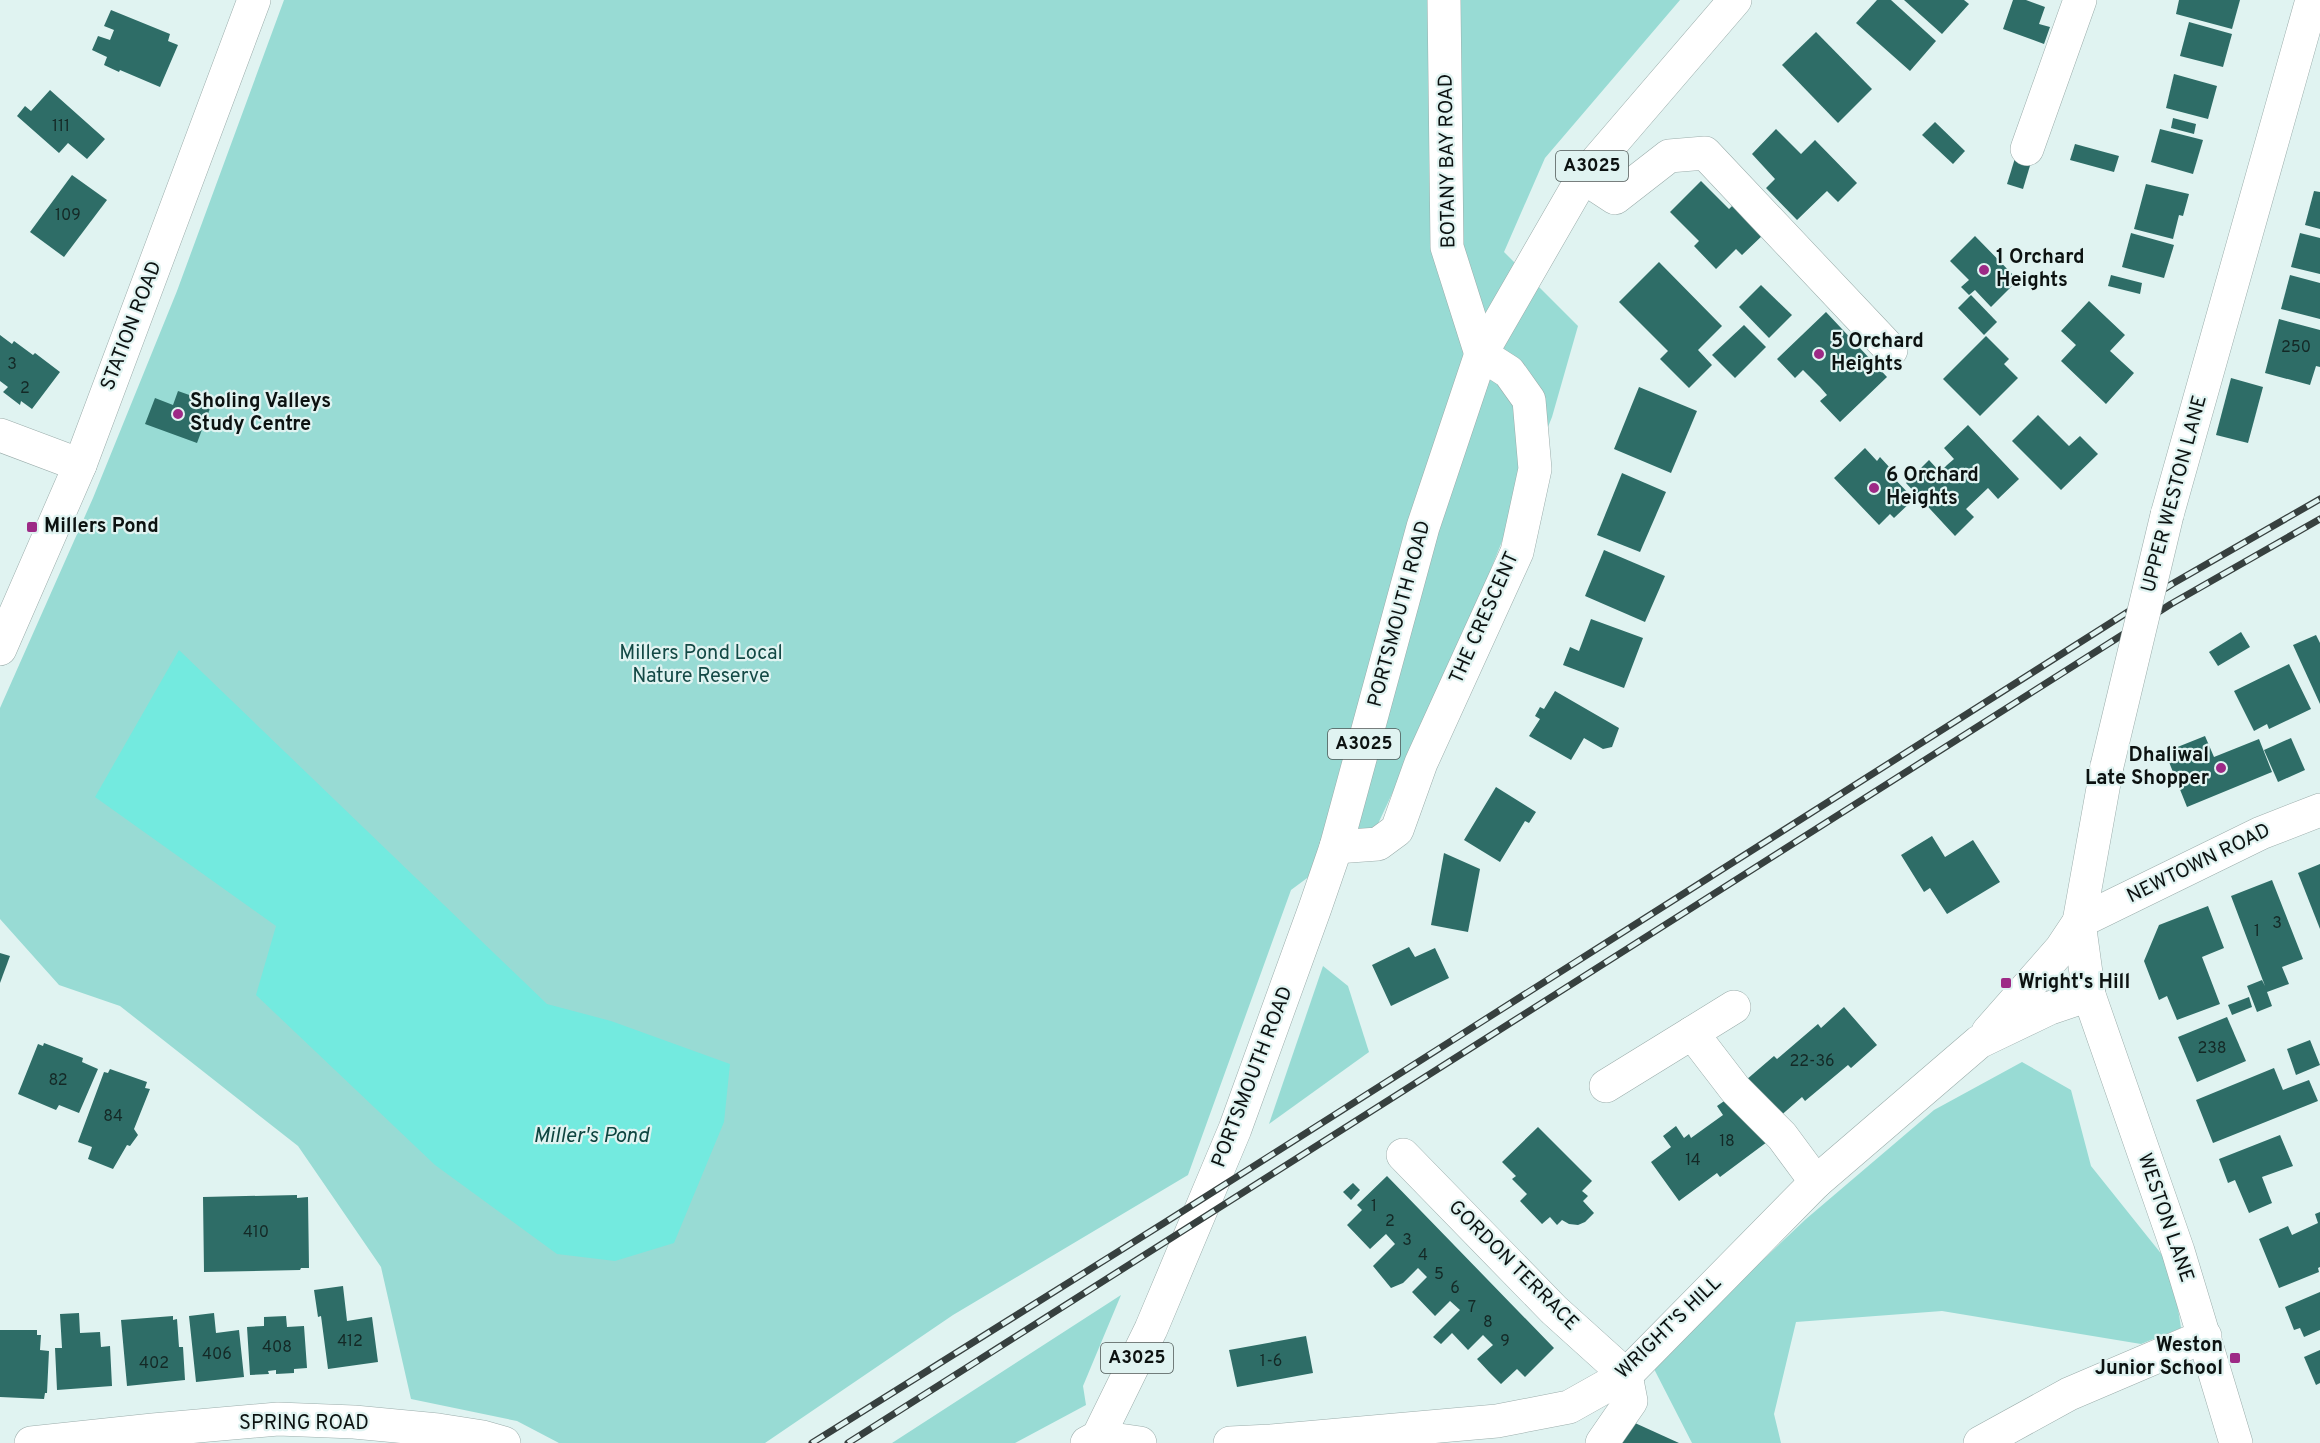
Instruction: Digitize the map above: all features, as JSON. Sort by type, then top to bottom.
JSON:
[{"type":"street","name":"STATION ROAD","points":[[0,649],[80,465],[254,0]]},
{"type":"street","name":"BOTANY BAY ROAD","points":[[1444,0],[1447,247],[1481,354]]},
{"type":"street","name":"PORTSMOUTH ROAD","points":[[1092,1440],[1151,1329],[1235,1130],[1336,848],[1423,527],[1481,354],[1583,177],[1735,0]]},
{"type":"street","points":[[2027,149],[2080,0]]},
{"type":"street","name":"UPPER WESTON LANE","points":[[2090,995],[2079,922],[2107,766],[2167,515],[2312,0]]},
{"type":"street","points":[[1583,177],[1615,198],[1669,156],[1705,153],[1891,350]]},
{"type":"street","name":"THE CRESCENT","points":[[1336,848],[1378,844],[1397,830],[1421,763],[1516,552],[1535,469],[1529,400],[1509,372],[1481,354]]},
{"type":"street","points":[[0,435],[80,465]]},
{"type":"street","name":"NEWTOWN ROAD","points":[[2079,922],[2260,833],[2320,810]]},
{"type":"street","points":[[1979,1042],[2061,949],[2079,922]]},
{"type":"street","name":"WRIGHT'S HILL","points":[[1230,1443],[1497,1421],[1569,1407],[1626,1375],[1816,1182],[1979,1042],[2050,1008],[2090,995]]},
{"type":"street","name":"WESTON LANE","points":[[2090,995],[2178,1251],[2236,1443]]},
{"type":"street","points":[[1606,1086],[1734,1007]]},
{"type":"street","points":[[1692,1033],[1735,1089],[1782,1136],[1816,1182]]},
{"type":"street","name":"GORDON TERRACE","points":[[1403,1155],[1554,1310],[1626,1375]]},
{"type":"street","points":[[1980,1443],[2023,1431],[2069,1394],[2205,1336]]},
{"type":"street","points":[[1602,1443],[1631,1401],[1626,1375]]},
{"type":"street","name":"SPRING ROAD","points":[[31,1443],[278,1419],[354,1422],[438,1430],[483,1437],[504,1443]]},
{"type":"street","points":[[1092,1440],[1140,1443]]},
{"type":"green space","name":"Millers Pond Local Nature Reserve","points":[[284,0],[1680,0],[1545,158],[1504,252],[1578,326],[1552,417],[1454,661],[1377,826],[1291,890],[1188,1175],[953,1315],[765,1443],[559,1443],[517,1421],[411,1399],[381,1267],[298,1146],[120,1006],[59,985],[0,919],[0,708],[93,498],[177,291]]},
{"type":"green space","points":[[1323,966],[1348,986],[1369,1052],[1269,1124]]},
{"type":"green space","points":[[2022,1062],[2071,1090],[2091,1166],[2163,1256],[2176,1295],[2181,1328],[2141,1344],[1942,1311],[1796,1322],[1774,1414],[1781,1443],[1692,1443],[1652,1365],[1806,1219],[1934,1110]]},
{"type":"green space","points":[[1121,1295],[1083,1386],[1086,1405],[1015,1443],[892,1443]]},
{"type":"water","name":"Miller's Pond","points":[[179,650],[547,1004],[611,1021],[730,1064],[724,1122],[674,1243],[615,1261],[557,1254],[435,1165],[256,995],[276,926],[95,797]]},
{"type":"building","points":[[1877,0],[1891,0],[1936,41],[1910,71],[1856,23]]},
{"type":"building","points":[[1904,0],[1964,0],[1969,4],[1942,34]]},
{"type":"building","points":[[2013,0],[2026,0],[2045,7],[2039,24],[2050,27],[2044,44],[2003,29]]},
{"type":"building","points":[[2179,0],[2240,0],[2232,29],[2176,14]]},
{"type":"building","points":[[111,10],[170,34],[168,41],[178,45],[160,87],[104,65],[107,57],[92,50],[98,36],[110,40],[114,30],[104,26]]},
{"type":"building","points":[[2189,22],[2232,34],[2223,67],[2180,56]]},
{"type":"building","points":[[1816,32],[1872,89],[1838,123],[1782,65]]},
{"type":"building","points":[[2174,74],[2217,86],[2208,119],[2166,108]]},
{"type":"building","points":[[50,90],[105,139],[87,159],[68,143],[59,153],[17,116],[25,106],[31,111]]},
{"type":"building","points":[[2173,118],[2196,124],[2194,134],[2171,128]]},
{"type":"building","points":[[1935,122],[1965,151],[1953,164],[1922,135]]},
{"type":"building","points":[[1776,129],[1801,154],[1815,140],[1857,183],[1838,202],[1827,191],[1797,220],[1766,188],[1775,179],[1752,154]]},
{"type":"building","points":[[2160,129],[2203,140],[2193,174],[2151,162]]},
{"type":"building","points":[[2075,144],[2119,156],[2114,172],[2070,160]]},
{"type":"building","points":[[2016,155],[2032,159],[2023,189],[2007,184]]},
{"type":"building","points":[[72,175],[107,200],[64,257],[30,232]]},
{"type":"building","points":[[1701,181],[1729,209],[1734,204],[1764,234],[1742,255],[1736,249],[1716,269],[1694,246],[1699,241],[1670,212]]},
{"type":"building","points":[[2146,184],[2189,194],[2183,216],[2179,215],[2173,239],[2134,229]]},
{"type":"building","points":[[2314,191],[2320,192],[2320,229],[2305,225]]},
{"type":"building","points":[[2131,233],[2174,245],[2164,278],[2122,267]]},
{"type":"building","points":[[2300,233],[2320,238],[2320,274],[2291,267]]},
{"type":"building","name":"1 Orchard Heights","points":[[1975,236],[2018,280],[1991,307],[1975,290],[1969,295],[1961,287],[1969,280],[1950,261]]},
{"type":"building","points":[[1659,262],[1722,326],[1698,350],[1712,365],[1689,388],[1660,359],[1668,351],[1619,302]]},
{"type":"building","points":[[2111,275],[2142,283],[2140,294],[2108,286]]},
{"type":"building","points":[[2290,275],[2320,283],[2320,319],[2281,309]]},
{"type":"building","points":[[1761,285],[1792,315],[1769,338],[1739,307]]},
{"type":"building","points":[[1971,295],[1997,322],[1984,335],[1958,308]]},
{"type":"building","points":[[2089,301],[2125,335],[2110,351],[2134,373],[2106,404],[2061,361],[2076,345],[2061,331]]},
{"type":"building","points":[[1826,312],[1887,377],[1840,422],[1820,401],[1827,395],[1803,370],[1795,378],[1777,359]]},
{"type":"building","points":[[2279,319],[2320,330],[2320,367],[2316,366],[2310,385],[2265,373]]},
{"type":"building","points":[[1744,325],[1766,347],[1735,378],[1712,355]]},
{"type":"building","points":[[0,335],[12,344],[14,341],[33,355],[35,353],[60,372],[32,409],[21,401],[20,405],[3,392],[8,387],[0,381]]},
{"type":"building","points":[[1986,336],[2009,359],[2004,364],[2018,378],[1980,416],[1943,379]]},
{"type":"building","points":[[2231,378],[2263,387],[2248,443],[2216,435]]},
{"type":"building","points":[[1639,387],[1697,411],[1671,473],[1614,449]]},
{"type":"building","name":"Sholing Valleys Study Centre","points":[[178,391],[212,403],[197,443],[145,424],[155,398],[173,405]]},
{"type":"building","points":[[2038,415],[2069,446],[2080,436],[2098,454],[2061,490],[2012,441]]},
{"type":"building","points":[[1968,425],[2019,479],[1998,499],[1988,488],[1966,509],[1974,517],[1955,536],[1906,483],[1929,460],[1940,472],[1954,459],[1944,448]]},
{"type":"building","name":"6 Orchard Heights","points":[[1865,448],[1877,461],[1880,457],[1891,469],[1888,472],[1914,499],[1894,518],[1890,514],[1879,525],[1834,478]]},
{"type":"building","points":[[1622,473],[1666,492],[1640,552],[1597,535]]},
{"type":"building","points":[[1604,550],[1665,576],[1645,622],[1585,596]]},
{"type":"building","points":[[1591,619],[1643,638],[1624,688],[1563,665],[1570,647],[1579,651]]},
{"type":"building","points":[[2241,632],[2250,647],[2218,666],[2209,652]]},
{"type":"building","points":[[2316,635],[2320,643],[2320,704],[2293,645]]},
{"type":"building","points":[[2289,664],[2311,709],[2269,729],[2267,724],[2254,731],[2234,691]]},
{"type":"building","points":[[1555,691],[1619,728],[1612,747],[1603,749],[1584,738],[1571,760],[1529,736],[1540,719],[1535,716],[1540,707],[1544,709]]},
{"type":"building","name":"Dhaliwal Late Shopper","points":[[2205,736],[2214,757],[2259,739],[2272,772],[2187,807],[2165,752]]},
{"type":"building","points":[[2291,738],[2305,770],[2278,782],[2264,750]]},
{"type":"building","points":[[1496,787],[1536,812],[1529,823],[1525,821],[1500,862],[1464,840]]},
{"type":"building","points":[[1932,836],[1945,857],[1973,840],[2000,882],[1947,914],[1930,888],[1924,892],[1901,855]]},
{"type":"building","points":[[1444,853],[1480,869],[1468,932],[1431,925]]},
{"type":"building","points":[[2320,864],[2320,929],[2298,873]]},
{"type":"building","points":[[2272,880],[2303,959],[2282,967],[2289,984],[2267,992],[2272,1006],[2257,1012],[2247,986],[2262,980],[2265,986],[2231,896]]},
{"type":"building","points":[[2208,906],[2224,948],[2202,957],[2220,1004],[2177,1020],[2167,996],[2159,1000],[2144,961],[2159,925]]},
{"type":"building","points":[[1409,947],[1415,957],[1435,948],[1449,978],[1391,1006],[1372,965]]},
{"type":"building","points":[[0,953],[10,956],[0,983]]},
{"type":"building","points":[[2249,997],[2252,1007],[2232,1015],[2228,1005]]},
{"type":"building","points":[[1844,1007],[1877,1045],[1851,1068],[1848,1065],[1805,1101],[1802,1097],[1778,1118],[1746,1080],[1774,1056],[1777,1059],[1818,1024],[1821,1028]]},
{"type":"building","points":[[2227,1017],[2246,1061],[2197,1082],[2178,1037]]},
{"type":"building","points":[[2310,1040],[2320,1065],[2296,1075],[2287,1049]]},
{"type":"building","points":[[44,1043],[83,1058],[82,1062],[98,1069],[79,1113],[59,1105],[56,1110],[18,1094],[38,1044],[43,1046]]},
{"type":"building","points":[[2274,1068],[2283,1090],[2309,1080],[2318,1101],[2213,1143],[2196,1100]]},
{"type":"building","points":[[110,1069],[147,1082],[145,1088],[150,1089],[134,1129],[138,1135],[130,1146],[127,1145],[113,1169],[88,1159],[92,1147],[78,1142],[104,1072],[108,1073]]},
{"type":"building","points":[[1730,1097],[1767,1142],[1720,1177],[1717,1173],[1679,1201],[1651,1162],[1671,1147],[1663,1136],[1676,1126],[1684,1138],[1689,1134],[1691,1138],[1723,1115],[1717,1106]]},
{"type":"building","points":[[1538,1127],[1592,1181],[1582,1191],[1588,1196],[1583,1201],[1594,1213],[1585,1222],[1578,1225],[1562,1220],[1557,1225],[1550,1217],[1542,1224],[1520,1201],[1527,1194],[1512,1179],[1516,1176],[1502,1162]]},
{"type":"building","points":[[2280,1135],[2293,1166],[2262,1177],[2272,1203],[2249,1213],[2235,1180],[2228,1183],[2219,1159]]},
{"type":"building","points":[[1387,1176],[1554,1348],[1525,1377],[1517,1369],[1501,1384],[1489,1372],[1477,1359],[1493,1345],[1483,1335],[1468,1350],[1452,1333],[1441,1344],[1433,1337],[1460,1310],[1450,1301],[1435,1316],[1412,1292],[1427,1277],[1418,1268],[1403,1283],[1391,1288],[1373,1266],[1395,1244],[1386,1234],[1370,1249],[1347,1225],[1362,1210],[1357,1205]]},
{"type":"building","points":[[1353,1183],[1360,1190],[1351,1200],[1343,1192]]},
{"type":"building","points":[[297,1195],[297,1198],[308,1197],[309,1268],[204,1272],[203,1197]]},
{"type":"building","points":[[2320,1212],[2319,1272],[2279,1288],[2259,1239],[2288,1226],[2292,1235],[2318,1223],[2315,1214]]},
{"type":"building","points":[[343,1286],[347,1321],[372,1317],[378,1362],[328,1369],[321,1316],[318,1317],[314,1290]]},
{"type":"building","points":[[2320,1292],[2320,1330],[2304,1337],[2300,1328],[2294,1330],[2285,1307]]},
{"type":"building","points":[[79,1313],[80,1333],[100,1332],[101,1347],[110,1346],[112,1386],[57,1390],[55,1348],[62,1348],[60,1314]]},
{"type":"building","points":[[214,1313],[216,1333],[239,1330],[244,1377],[196,1382],[189,1316]]},
{"type":"building","points":[[173,1316],[173,1320],[177,1319],[179,1347],[183,1347],[185,1380],[127,1386],[121,1320]]},
{"type":"building","points":[[286,1316],[287,1327],[304,1326],[307,1368],[294,1369],[294,1373],[276,1374],[276,1370],[268,1371],[269,1374],[250,1375],[247,1327],[264,1326],[264,1317]]},
{"type":"building","points":[[0,1330],[37,1330],[37,1335],[41,1335],[40,1350],[49,1351],[47,1393],[44,1399],[0,1397]]},
{"type":"building","points":[[1306,1336],[1313,1373],[1237,1387],[1229,1350]]},
{"type":"building","points":[[2320,1350],[2320,1383],[2316,1385],[2304,1357]]},
{"type":"building","points":[[1624,1418],[1679,1443],[1613,1443]]},
{"type":"railway","points":[[812,1443],[1164,1223],[2172,584],[2320,499]]},
{"type":"railway","points":[[848,1443],[2171,604],[2320,519]]},
{"type":"place","name":"1 Orchard Heights","points":[[1984,270]]},
{"type":"place","name":"5 Orchard Heights","points":[[1819,354]]},
{"type":"place","name":"Sholing Valleys Study Centre","points":[[178,414]]},
{"type":"place","name":"6 Orchard Heights","points":[[1874,488]]},
{"type":"place","name":"Millers Pond","points":[[32,527]]},
{"type":"place","name":"Dhaliwal Late Shopper","points":[[2221,768]]},
{"type":"place","name":"Wright's Hill","points":[[2006,983]]},
{"type":"place","name":"Weston Junior School","points":[[2235,1358]]}]
